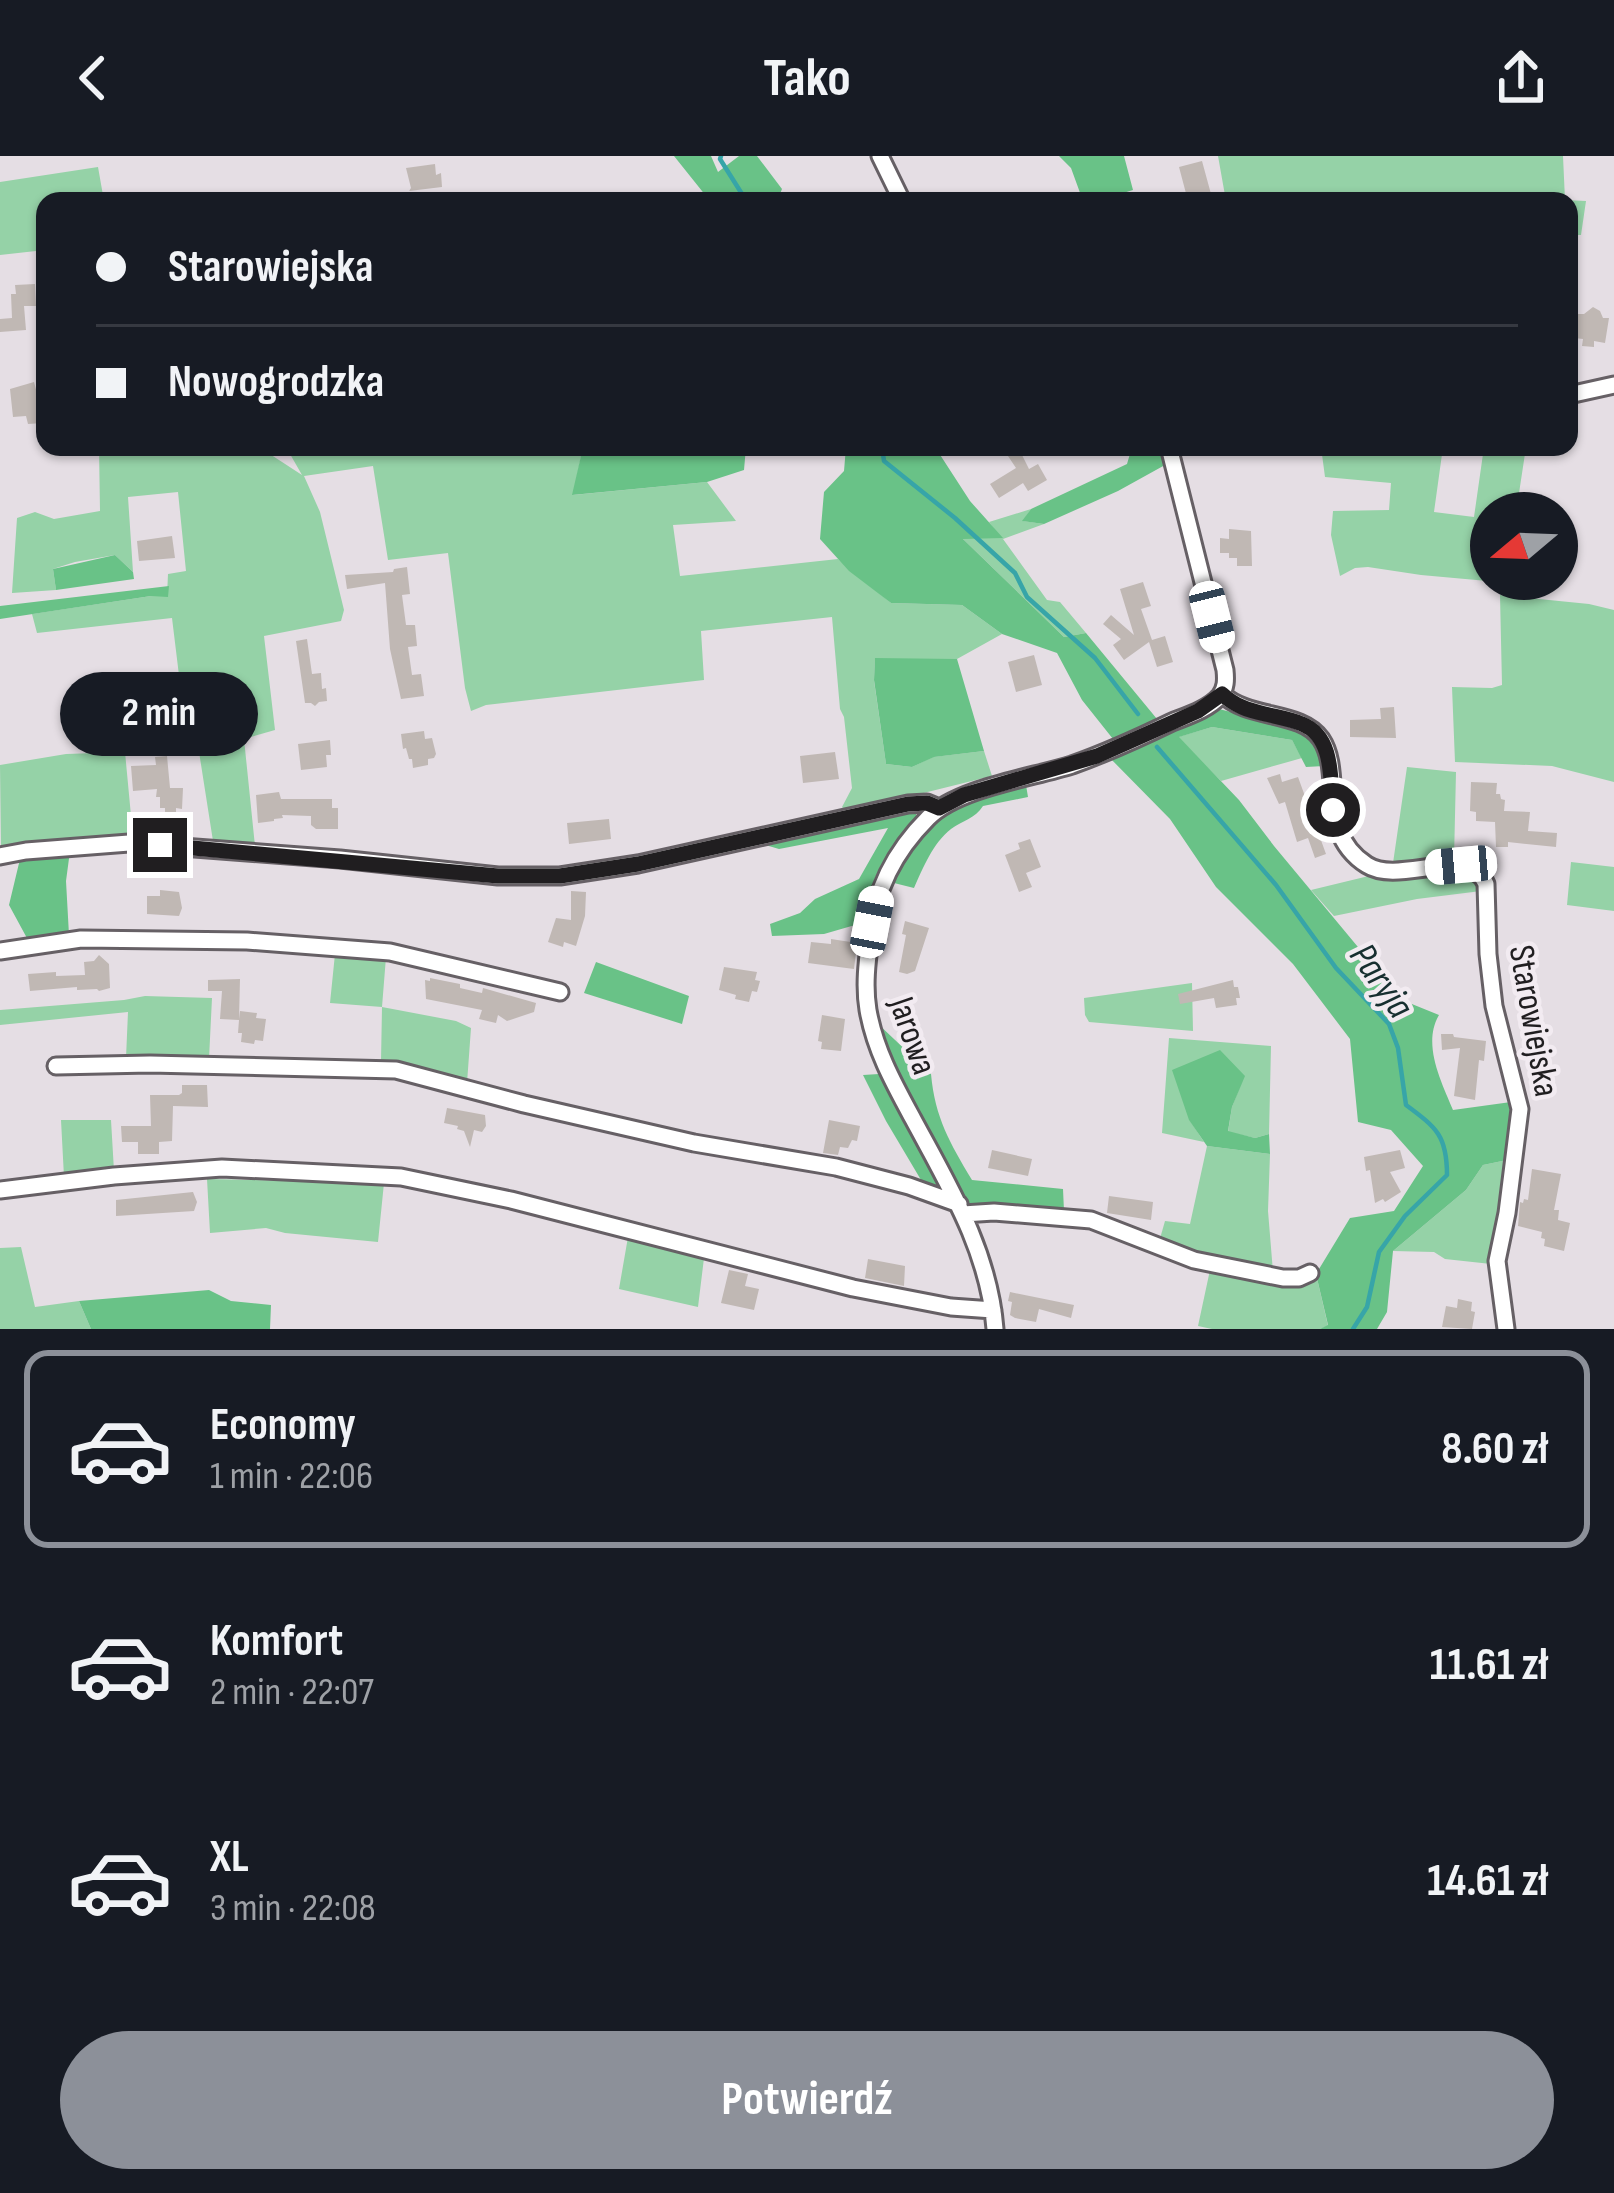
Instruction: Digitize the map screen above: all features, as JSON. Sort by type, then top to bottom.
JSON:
[{"type":"street","points":[[880,156],[898,192]]},
{"type":"street","points":[[1578,393],[1614,385]]},
{"type":"street","points":[[1171,456],[1226,670],[1222,694]]},
{"type":"street","name":"Jarowa","points":[[995,1329],[985,1271],[961,1209],[882,1059],[868,1013],[872,922],[880,888],[894,861],[939,808],[964,795],[1097,756],[1198,711],[1222,694]]},
{"type":"street","name":"Starowiejska","points":[[1222,694],[1232,704],[1301,724],[1319,736],[1328,759],[1338,825],[1346,843],[1366,865],[1394,872],[1461,865],[1482,874],[1494,1006],[1520,1109],[1497,1262],[1506,1329]]},
{"type":"street","points":[[0,856],[129,843],[498,876],[560,876],[622,867],[908,804],[939,808]]},
{"type":"street","points":[[0,951],[82,939],[248,941],[390,952],[560,992]]},
{"type":"street","points":[[56,1066],[395,1070],[694,1143],[836,1167],[909,1186],[961,1209],[1091,1220],[1194,1260],[1283,1278],[1310,1273]]},
{"type":"street","points":[[0,1190],[222,1168],[400,1178],[511,1200],[853,1288],[993,1310]]},
{"type":"green space","points":[[674,156],[711,156],[718,172],[739,156],[757,156],[782,189],[781,192],[703,192]]},
{"type":"green space","points":[[1059,156],[1124,156],[1133,190],[1080,192],[1071,168]]},
{"type":"green space","points":[[1218,156],[1563,156],[1565,192],[1224,192]]},
{"type":"green space","points":[[98,167],[102,192],[36,192],[36,251],[0,255],[0,182]]},
{"type":"green space","points":[[1578,201],[1586,201],[1578,235]]},
{"type":"green space","points":[[99,456],[273,456],[302,475],[291,456],[581,456],[573,495],[707,482],[736,521],[673,525],[680,576],[838,559],[891,603],[962,605],[1002,634],[957,659],[875,659],[886,764],[912,767],[933,757],[984,751],[992,776],[847,812],[842,807],[852,788],[832,617],[701,631],[704,680],[486,705],[471,711],[448,553],[388,560],[373,466],[304,476],[320,512],[344,610],[341,621],[264,636],[275,730],[244,739],[255,846],[213,841],[197,739],[187,741],[172,618],[37,633],[32,614],[167,596],[168,574],[186,571],[178,492],[128,497],[133,572],[115,555],[53,569],[56,590],[12,593],[17,518],[35,512],[54,519],[100,511]]},
{"type":"green space","points":[[581,456],[745,456],[744,470],[707,482],[572,495]]},
{"type":"green space","points":[[845,456],[941,456],[970,501],[1003,538],[963,539],[1064,637],[1086,633],[1157,719],[1113,739],[1082,700],[1057,653],[1002,634],[962,605],[891,603],[849,571],[820,539],[824,492],[844,471]]},
{"type":"green space","points":[[1129,456],[1162,456],[1165,465],[1044,524],[1022,521],[1031,509],[1127,464]]},
{"type":"green space","points":[[1322,456],[1442,456],[1434,512],[1470,516],[1470,579],[1368,567],[1340,576],[1331,535],[1333,511],[1389,510],[1391,483],[1325,477]]},
{"type":"green space","points":[[1483,456],[1525,456],[1519,492],[1478,492]]},
{"type":"green space","points":[[1031,509],[1023,521],[1044,524],[1003,539],[1047,600],[1060,602],[1086,633],[1064,637],[962,538],[1001,538],[989,522]]},
{"type":"green space","points":[[115,555],[134,579],[56,590],[53,569]]},
{"type":"green space","points":[[169,586],[168,597],[0,619],[0,606]]},
{"type":"green space","points":[[1500,600],[1549,600],[1614,610],[1614,782],[1552,766],[1455,762],[1452,687],[1502,685]]},
{"type":"green space","points":[[875,658],[957,659],[984,751],[934,757],[912,767],[886,764]]},
{"type":"green space","points":[[1215,708],[1303,730],[1317,743],[1324,766],[1306,767],[1292,740],[1212,727],[1179,737],[1239,800],[1402,1000],[1439,1015],[1433,1050],[1453,1110],[1511,1102],[1514,1115],[1507,1160],[1483,1165],[1466,1190],[1393,1251],[1387,1312],[1377,1329],[1320,1329],[1328,1325],[1316,1274],[1350,1218],[1394,1211],[1423,1166],[1391,1130],[1358,1122],[1350,1039],[1293,964],[1216,887],[1170,819],[1108,756]]},
{"type":"green space","points":[[1212,727],[1292,740],[1302,758],[1221,781],[1178,737]]},
{"type":"green space","points":[[125,752],[133,837],[72,838],[1,848],[0,765],[66,754]]},
{"type":"green space","points":[[1407,767],[1456,772],[1454,859],[1393,863]]},
{"type":"green space","points":[[1026,785],[1028,797],[983,806],[945,835],[914,888],[894,883],[918,842],[946,815],[981,798]]},
{"type":"green space","points":[[914,809],[918,819],[881,866],[862,923],[824,934],[772,936],[770,924],[800,913],[815,899],[859,879],[888,828],[779,849],[762,844]]},
{"type":"green space","points":[[70,851],[66,881],[69,935],[28,940],[9,905],[20,859]]},
{"type":"green space","points":[[1571,862],[1614,867],[1614,911],[1567,905]]},
{"type":"green space","points":[[1462,871],[1481,891],[1334,916],[1311,890],[1377,874]]},
{"type":"green space","points":[[335,954],[386,957],[382,1007],[330,1003]]},
{"type":"green space","points":[[596,962],[689,996],[682,1024],[584,993]]},
{"type":"green space","points":[[1192,983],[1193,1031],[1089,1022],[1085,1015],[1084,998]]},
{"type":"green space","points":[[145,996],[212,998],[209,1059],[126,1058],[128,1012],[0,1025],[0,1010]]},
{"type":"green space","points":[[382,1007],[471,1028],[467,1083],[381,1062]]},
{"type":"green space","points":[[876,1022],[931,1074],[945,1130],[972,1180],[1063,1189],[1064,1211],[969,1206],[903,1086]]},
{"type":"green space","points":[[1169,1038],[1271,1046],[1269,1134],[1255,1138],[1228,1132],[1244,1076],[1189,1119],[1204,1142],[1162,1133]]},
{"type":"green space","points":[[1220,1050],[1245,1076],[1228,1131],[1255,1138],[1269,1134],[1270,1154],[1207,1146],[1189,1120],[1172,1070]]},
{"type":"green space","points":[[879,1074],[944,1191],[924,1185],[886,1121],[863,1075]]},
{"type":"green space","points":[[61,1120],[111,1120],[114,1171],[64,1177]]},
{"type":"green space","points":[[1207,1146],[1270,1154],[1273,1272],[1159,1242],[1165,1221],[1190,1224]]},
{"type":"green space","points":[[1507,1160],[1491,1264],[1445,1259],[1434,1252],[1393,1251],[1466,1190],[1483,1165]]},
{"type":"green space","points":[[207,1179],[384,1183],[378,1242],[266,1228],[210,1233]]},
{"type":"green space","points":[[628,1237],[704,1258],[698,1307],[619,1289]]},
{"type":"green space","points":[[21,1247],[35,1307],[79,1301],[91,1329],[0,1329],[0,1248]]},
{"type":"green space","points":[[1210,1270],[1316,1274],[1328,1326],[1198,1326]]},
{"type":"green space","points":[[209,1290],[231,1301],[271,1305],[270,1329],[91,1329],[79,1301]]},
{"type":"building","points":[[1202,161],[1210,192],[1186,192],[1179,167]]},
{"type":"building","points":[[435,164],[442,187],[409,191],[406,168]]},
{"type":"building","points":[[35,284],[36,306],[24,306],[26,330],[0,332],[0,319],[12,318],[15,285]]},
{"type":"building","points":[[1593,307],[1609,318],[1605,343],[1582,346],[1578,314]]},
{"type":"building","points":[[34,382],[36,423],[28,424],[26,416],[13,417],[10,389]]},
{"type":"building","points":[[1008,456],[1022,456],[1029,469],[1038,464],[1047,480],[1028,491],[1023,483],[999,498],[990,484],[1016,468]]},
{"type":"building","points":[[1229,529],[1251,531],[1252,566],[1237,566],[1237,558],[1220,553],[1220,538],[1229,539]]},
{"type":"building","points":[[172,536],[175,558],[139,561],[137,541]]},
{"type":"building","points":[[407,567],[410,594],[402,595],[406,625],[415,625],[417,646],[408,647],[412,675],[421,674],[424,696],[401,699],[390,649],[385,583],[347,589],[345,575]]},
{"type":"building","points":[[1143,582],[1151,606],[1141,609],[1152,640],[1165,636],[1173,662],[1157,667],[1149,642],[1124,660],[1113,645],[1121,639],[1103,624],[1111,615],[1134,635],[1120,589]]},
{"type":"building","points":[[307,639],[312,674],[321,673],[322,689],[326,688],[327,701],[315,706],[305,703],[296,641]]},
{"type":"building","points":[[1034,655],[1042,685],[1016,692],[1008,662]]},
{"type":"building","points":[[1394,707],[1396,738],[1350,737],[1350,720],[1381,719],[1380,708]]},
{"type":"building","points":[[424,731],[425,739],[432,738],[436,754],[428,765],[413,768],[401,734]]},
{"type":"building","points":[[330,740],[327,767],[301,770],[298,744]]},
{"type":"building","points":[[835,752],[839,779],[803,783],[800,756]]},
{"type":"building","points":[[167,756],[170,788],[183,788],[182,809],[176,808],[176,813],[160,808],[157,789],[133,791],[131,766],[156,765],[155,757]]},
{"type":"building","points":[[1280,774],[1282,782],[1298,777],[1326,854],[1315,858],[1308,838],[1297,842],[1285,802],[1279,804],[1267,778]]},
{"type":"building","points":[[1471,782],[1497,783],[1496,794],[1505,800],[1504,811],[1530,812],[1528,831],[1557,833],[1556,847],[1508,842],[1508,847],[1496,847],[1495,822],[1476,821],[1476,812],[1470,811]]},
{"type":"building","points":[[279,792],[281,799],[332,799],[332,808],[338,808],[338,829],[316,829],[311,816],[282,815],[258,823],[256,795]]},
{"type":"building","points":[[609,819],[611,839],[569,844],[567,823]]},
{"type":"building","points":[[1030,839],[1041,867],[1026,873],[1032,887],[1019,892],[1005,855]]},
{"type":"building","points":[[160,890],[179,892],[179,916],[147,914],[147,896],[160,896]]},
{"type":"building","points":[[571,891],[586,892],[585,916],[576,946],[564,942],[563,947],[548,942],[556,918],[571,920]]},
{"type":"building","points":[[905,921],[929,928],[915,971],[907,974],[899,972]]},
{"type":"building","points":[[831,939],[857,943],[854,969],[808,963],[811,942],[831,944]]},
{"type":"building","points":[[99,955],[109,964],[110,988],[30,991],[28,974],[85,975],[84,962]]},
{"type":"building","points":[[724,967],[757,972],[755,980],[760,981],[749,1002],[719,990]]},
{"type":"building","points":[[240,979],[239,1019],[240,1011],[266,1019],[263,1041],[254,1044],[241,1042],[239,1020],[220,1019],[222,991],[208,991],[208,980]]},
{"type":"building","points":[[425,980],[536,1003],[534,1012],[507,1021],[498,1015],[496,1023],[479,1019],[482,1010],[426,999]]},
{"type":"building","points":[[1233,980],[1240,998],[1236,998],[1237,1005],[1216,1008],[1214,998],[1180,1004],[1178,994]]},
{"type":"building","points":[[822,1015],[845,1019],[841,1051],[821,1049]]},
{"type":"building","points":[[1441,1034],[1486,1041],[1475,1100],[1454,1096],[1460,1048],[1442,1050]]},
{"type":"building","points":[[182,1085],[207,1085],[208,1107],[173,1106],[172,1141],[159,1142],[159,1154],[138,1154],[138,1142],[122,1142],[121,1126],[151,1126],[150,1095],[179,1095]]},
{"type":"building","points":[[447,1108],[485,1115],[486,1126],[482,1132],[474,1130],[470,1147],[464,1131],[444,1123]]},
{"type":"building","points":[[829,1120],[860,1126],[857,1141],[852,1140],[848,1148],[840,1147],[838,1155],[823,1153]]},
{"type":"building","points":[[992,1150],[1032,1159],[1028,1176],[988,1168]]},
{"type":"building","points":[[1400,1150],[1405,1168],[1390,1172],[1401,1192],[1375,1203],[1364,1157]]},
{"type":"building","points":[[1532,1169],[1561,1174],[1554,1210],[1559,1210],[1558,1220],[1570,1223],[1564,1251],[1544,1246],[1542,1232],[1518,1226],[1520,1202],[1528,1200]]},
{"type":"building","points":[[193,1192],[194,1211],[116,1216],[116,1200]]},
{"type":"building","points":[[1109,1196],[1153,1202],[1151,1220],[1107,1213]]},
{"type":"building","points":[[868,1259],[905,1266],[904,1286],[865,1278]]},
{"type":"building","points":[[729,1270],[748,1274],[745,1286],[759,1289],[754,1310],[721,1303]]},
{"type":"building","points":[[1010,1292],[1074,1305],[1071,1318],[1039,1309],[1036,1322],[1015,1318],[1010,1315]]},
{"type":"building","points":[[1458,1299],[1472,1302],[1472,1329],[1442,1327],[1446,1306],[1457,1308]]},
{"type":"waterway","name":"Paryja","points":[[721,156],[741,192]]},
{"type":"waterway","name":"Paryja","points":[[883,456],[1015,573],[1027,597],[1095,658],[1138,714]]},
{"type":"waterway","name":"Paryja","points":[[1157,747],[1276,885],[1336,968],[1389,1024],[1398,1048],[1406,1105],[1433,1127],[1442,1142],[1447,1175],[1405,1216],[1379,1252],[1367,1307],[1353,1329]]},
{"type":"route","points":[[160,845],[498,876],[590,873],[908,804],[939,808],[964,795],[1097,756],[1198,711],[1222,694],[1232,704],[1301,724],[1319,736],[1328,759],[1333,810]]}]
